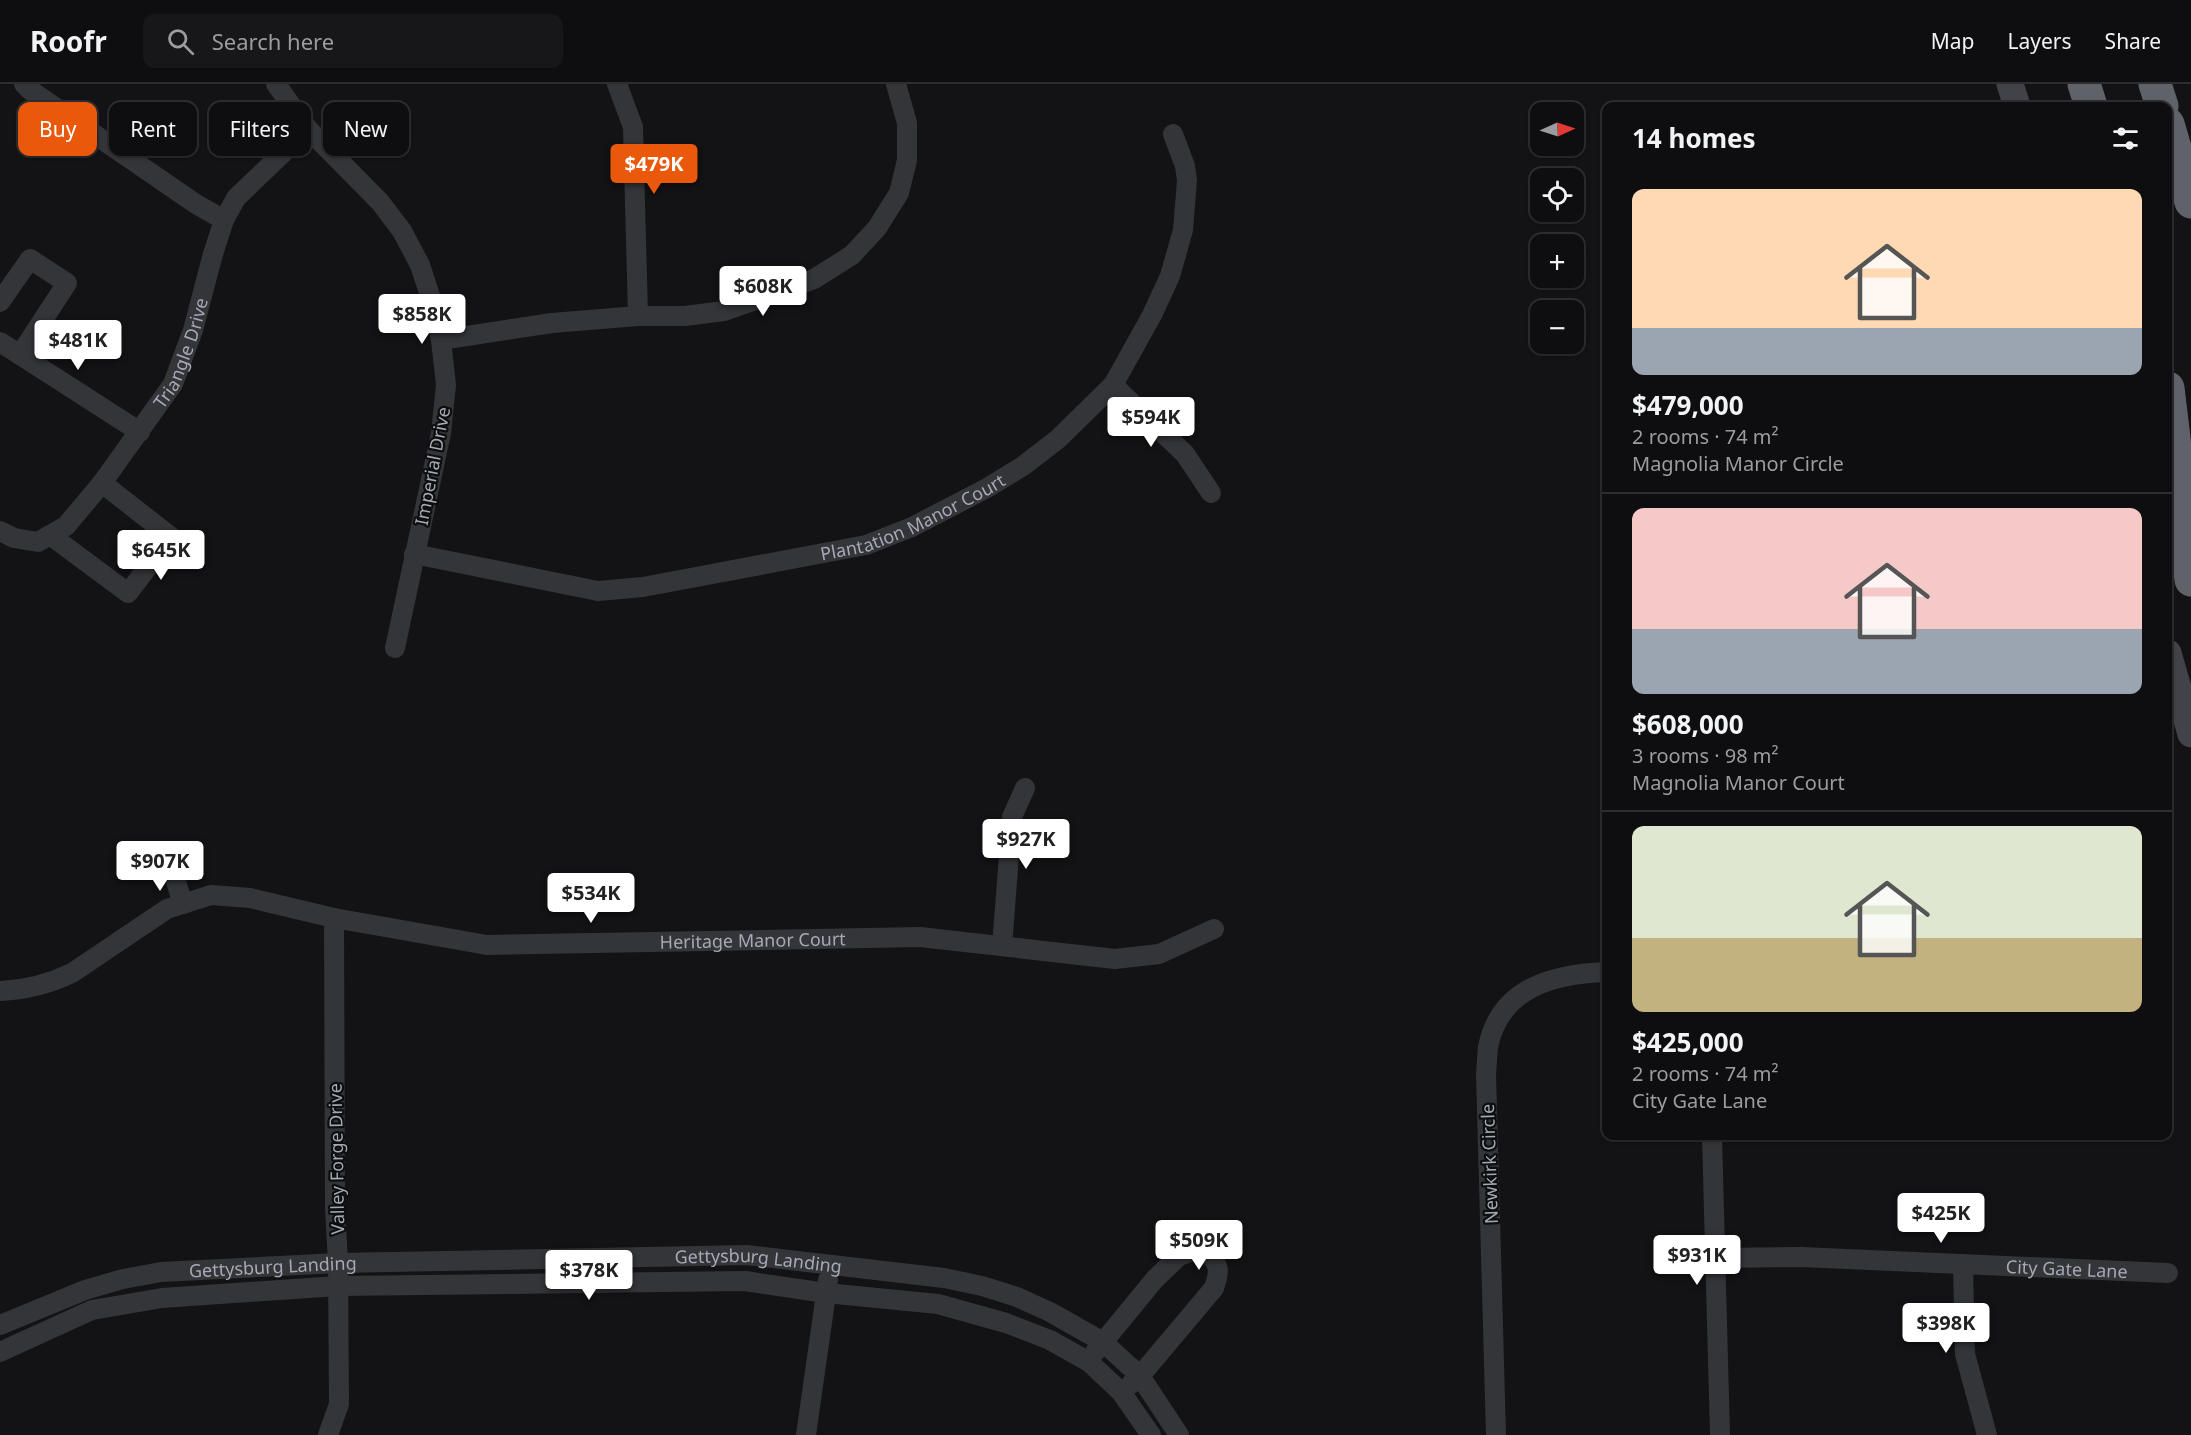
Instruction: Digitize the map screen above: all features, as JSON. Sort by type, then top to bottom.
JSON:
[{"type":"highway","points":[[2084,84],[2090,102]]},
{"type":"highway","points":[[2155,84],[2161,102]]},
{"type":"highway","points":[[2172,137],[2191,201]]},
{"type":"highway","points":[[2172,374],[2191,440]]},
{"type":"highway","points":[[2172,421],[2191,580]]},
{"type":"main road","points":[[2010,84],[2016,102]]},
{"type":"main road","points":[[2172,667],[2191,734]]},
{"type":"street","points":[[24,84],[196,204],[224,220]]},
{"type":"street","name":"Imperial Drive","points":[[276,84],[289,102]]},
{"type":"street","points":[[617,84],[633,127],[638,316]]},
{"type":"street","points":[[441,340],[552,323],[638,316],[685,316],[724,311],[814,279],[852,255],[877,228],[899,193],[907,160],[907,123],[896,84]]},
{"type":"street","name":"Imperial Drive","points":[[311,132],[380,202],[402,231],[420,265],[434,308],[441,340],[446,385],[441,433],[395,648]]},
{"type":"street","name":"Plantation Manor Court","points":[[414,554],[598,591],[643,587],[866,545],[912,527],[987,488],[1023,466],[1058,439],[1113,385],[1157,306],[1170,276],[1183,230],[1187,180],[1185,166],[1173,134]]},
{"type":"street","name":"Triangle Drive","points":[[7,535],[38,542],[66,526],[140,432],[173,384],[193,330],[224,220],[236,198],[280,156]]},
{"type":"street","points":[[0,302],[30,259],[67,283],[20,355]]},
{"type":"street","points":[[0,342],[140,432]]},
{"type":"street","points":[[1113,385],[1185,454],[1210,493]]},
{"type":"street","points":[[50,535],[128,593],[171,537],[102,483]]},
{"type":"street","points":[[1002,946],[1012,817],[1025,788]]},
{"type":"street","points":[[172,869],[183,904]]},
{"type":"street","name":"Heritage Manor Court","points":[[0,992],[18,991],[55,981],[80,968],[167,909],[212,895],[240,897],[334,918],[487,945],[920,937],[1115,958],[1159,954],[1214,929]]},
{"type":"street","name":"Valley Forge Drive","points":[[328,1435],[339,1404],[335,1197],[334,918]]},
{"type":"street","name":"Newkirk Circle","points":[[1496,1435],[1486,1074],[1488,1045],[1499,1018],[1514,1000],[1533,985],[1555,978],[1602,972]]},
{"type":"street","points":[[1712,1140],[1720,1435]]},
{"type":"street","points":[[1089,1362],[1155,1279],[1179,1256],[1190,1252],[1207,1252],[1215,1260],[1219,1273],[1214,1288],[1140,1376],[1121,1392]]},
{"type":"street","name":"Gettysburg Landing","points":[[0,1325],[86,1290],[123,1279],[161,1272],[338,1263],[747,1255],[944,1278],[982,1286],[1017,1297],[1103,1342],[1140,1376],[1179,1435]]},
{"type":"street","name":"City Gate Lane","points":[[1715,1258],[1801,1257],[2168,1273]]},
{"type":"street","points":[[1962,1264],[1965,1354],[1987,1435]]},
{"type":"street","points":[[806,1435],[829,1265]]},
{"type":"street","name":"Gettysburg Landing","points":[[0,1352],[92,1310],[162,1298],[338,1286],[745,1281],[826,1293],[938,1304],[1006,1323],[1050,1340],[1089,1362],[1121,1392],[1151,1435]]}]
